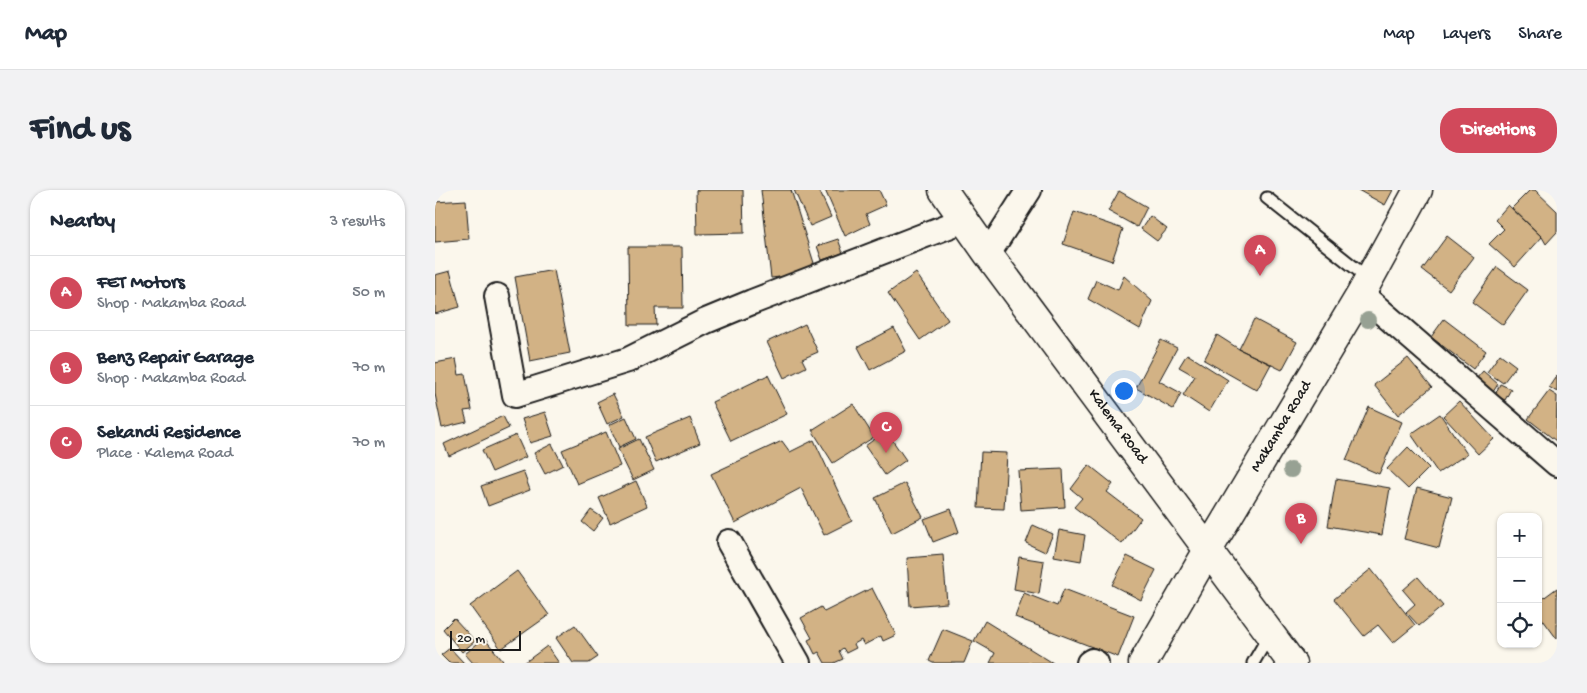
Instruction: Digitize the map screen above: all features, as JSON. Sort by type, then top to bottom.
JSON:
[{"type":"street","name":"Kalema Road","points":[[943,190],[988,254],[1292,663]]},
{"type":"street","points":[[988,254],[1029,190]]},
{"type":"street","name":"Makamba Road","points":[[1143,663],[1365,286],[1418,190]]},
{"type":"street","points":[[497,296],[515,395],[628,360],[733,309],[964,220]]},
{"type":"street","points":[[1365,286],[1557,464]]},
{"type":"street","points":[[729,542],[797,663]]},
{"type":"street","points":[[1089,663],[1092,661],[1096,663]]},
{"type":"lane","points":[[1267,198],[1365,286]]},
{"type":"lane","points":[[1253,663],[1270,634]]},
{"type":"building","points":[[696,190],[743,190],[744,233],[697,234]]},
{"type":"building","points":[[761,190],[791,190],[814,263],[797,275],[771,278]]},
{"type":"building","points":[[794,190],[819,190],[831,217],[810,226]]},
{"type":"building","points":[[825,190],[879,190],[886,205],[866,214],[870,224],[845,236]]},
{"type":"building","points":[[1358,190],[1393,190],[1385,205]]},
{"type":"building","points":[[1530,190],[1535,190],[1557,211],[1557,232],[1546,244],[1542,237],[1512,208]]},
{"type":"building","points":[[1119,191],[1147,207],[1137,227],[1108,211]]},
{"type":"building","points":[[466,200],[469,239],[435,242],[435,202]]},
{"type":"building","points":[[1508,205],[1542,237],[1515,267],[1489,244],[1504,229],[1495,220]]},
{"type":"building","points":[[1074,212],[1123,229],[1112,261],[1063,244]]},
{"type":"building","points":[[1150,216],[1167,229],[1157,241],[1141,229]]},
{"type":"building","points":[[1447,236],[1474,257],[1449,290],[1422,270]]},
{"type":"building","points":[[838,239],[843,253],[822,260],[817,246]]},
{"type":"building","points":[[628,247],[682,247],[683,308],[655,308],[656,325],[629,325]]},
{"type":"building","points":[[1497,267],[1528,290],[1503,325],[1472,302]]},
{"type":"building","points":[[554,270],[570,353],[530,361],[515,277]]},
{"type":"building","points":[[450,271],[460,307],[435,314],[435,275]]},
{"type":"building","points":[[916,273],[948,320],[920,340],[888,293]]},
{"type":"building","points":[[1124,276],[1152,301],[1140,329],[1088,299],[1096,280],[1118,290]]},
{"type":"building","points":[[1254,319],[1297,342],[1282,370],[1239,349]]},
{"type":"building","points":[[1444,319],[1486,351],[1473,369],[1431,337]]},
{"type":"building","points":[[805,324],[818,352],[802,359],[806,367],[784,378],[767,342]]},
{"type":"building","points":[[894,328],[906,351],[870,370],[858,347]]},
{"type":"building","points":[[1217,335],[1239,349],[1271,364],[1257,390],[1204,360]]},
{"type":"building","points":[[1161,340],[1177,348],[1159,381],[1181,393],[1173,409],[1136,388]]},
{"type":"building","points":[[1187,354],[1228,380],[1209,412],[1183,395],[1195,376],[1179,367]]},
{"type":"building","points":[[1500,354],[1516,366],[1503,383],[1487,372]]},
{"type":"building","points":[[1408,358],[1432,387],[1398,415],[1374,385]]},
{"type":"building","points":[[456,359],[459,375],[465,374],[472,410],[464,411],[467,422],[442,428],[435,394],[435,363]]},
{"type":"building","points":[[1483,371],[1498,384],[1493,392],[1476,379]]},
{"type":"building","points":[[768,375],[787,414],[731,441],[712,402]]},
{"type":"building","points":[[1557,375],[1557,392],[1549,387]]},
{"type":"building","points":[[1500,384],[1511,389],[1505,400],[1495,395]]},
{"type":"building","points":[[1549,391],[1557,396],[1556,441],[1528,419]]},
{"type":"building","points":[[613,394],[624,416],[607,424],[597,402]]},
{"type":"building","points":[[1459,401],[1494,439],[1478,454],[1443,416]]},
{"type":"building","points":[[853,404],[874,437],[833,463],[812,430]]},
{"type":"building","points":[[1369,407],[1402,422],[1379,474],[1346,460]]},
{"type":"building","points":[[545,412],[553,436],[530,443],[522,419]]},
{"type":"building","points":[[1440,414],[1467,454],[1438,473],[1411,434]]},
{"type":"building","points":[[503,416],[509,428],[449,456],[444,444]]},
{"type":"building","points":[[626,417],[636,439],[619,447],[609,425]]},
{"type":"building","points":[[690,418],[700,443],[656,462],[645,437]]},
{"type":"building","points":[[886,431],[906,460],[885,475],[865,446]]},
{"type":"building","points":[[606,432],[620,466],[577,484],[562,450]]},
{"type":"building","points":[[516,435],[526,457],[492,472],[482,450]]},
{"type":"building","points":[[639,439],[654,470],[633,480],[618,449]]},
{"type":"building","points":[[814,440],[852,521],[824,535],[801,488],[735,523],[711,474],[782,441],[790,452]]},
{"type":"building","points":[[552,444],[563,465],[545,474],[534,453]]},
{"type":"building","points":[[1408,447],[1429,468],[1408,489],[1387,469]]},
{"type":"building","points":[[981,452],[1007,453],[1004,509],[978,508]]},
{"type":"building","points":[[1089,465],[1113,484],[1107,492],[1141,518],[1122,544],[1074,507],[1082,498],[1071,489]]},
{"type":"building","points":[[1063,469],[1065,507],[1021,510],[1018,471]]},
{"type":"building","points":[[523,471],[530,490],[488,506],[481,486]]},
{"type":"building","points":[[1336,479],[1390,488],[1382,535],[1328,526]]},
{"type":"building","points":[[636,481],[647,506],[610,523],[599,498]]},
{"type":"building","points":[[905,483],[923,517],[892,533],[875,498]]},
{"type":"building","points":[[1417,488],[1452,497],[1439,548],[1404,539]]},
{"type":"building","points":[[951,509],[959,532],[933,542],[924,519]]},
{"type":"building","points":[[591,510],[603,518],[593,531],[582,522]]},
{"type":"building","points":[[1033,525],[1053,534],[1045,552],[1026,543]]},
{"type":"building","points":[[1059,530],[1085,535],[1081,561],[1054,556]]},
{"type":"building","points":[[943,555],[947,603],[910,606],[907,558]]},
{"type":"building","points":[[1127,556],[1156,570],[1141,600],[1112,585]]},
{"type":"building","points":[[1019,557],[1044,561],[1039,594],[1014,589]]},
{"type":"building","points":[[1371,569],[1415,625],[1393,643],[1378,625],[1364,636],[1334,599]]},
{"type":"building","points":[[517,571],[549,615],[501,649],[470,606]]},
{"type":"building","points":[[1418,577],[1443,606],[1419,626],[1406,612],[1415,604],[1403,590]]},
{"type":"building","points":[[872,588],[896,635],[883,641],[881,636],[864,645],[861,640],[854,644],[856,648],[846,653],[843,648],[839,651],[843,659],[834,663],[825,663],[819,652],[815,654],[808,640],[812,638],[801,618],[821,607],[824,612]]},
{"type":"building","points":[[1557,588],[1557,639],[1542,618],[1542,599]]},
{"type":"building","points":[[1064,589],[1134,616],[1118,657],[1015,617],[1024,593],[1057,606]]},
{"type":"building","points":[[454,618],[475,641],[462,652],[443,629]]},
{"type":"building","points":[[985,621],[1053,663],[990,663],[995,653],[974,641]]},
{"type":"building","points":[[575,625],[598,657],[589,663],[573,663],[556,638]]},
{"type":"building","points":[[943,629],[973,641],[964,663],[933,663],[929,661]]},
{"type":"building","points":[[484,638],[503,661],[501,663],[473,663],[465,654]]},
{"type":"building","points":[[547,646],[559,663],[524,663]]},
{"type":"building","points":[[450,648],[464,663],[449,663],[441,655]]},
{"type":"place","name":"FET Motors","points":[[1260,276]]},
{"type":"place","name":"Sekandi Residence","points":[[886,453]]},
{"type":"place","name":"Benz Repair Garage","points":[[1301,544]]}]
